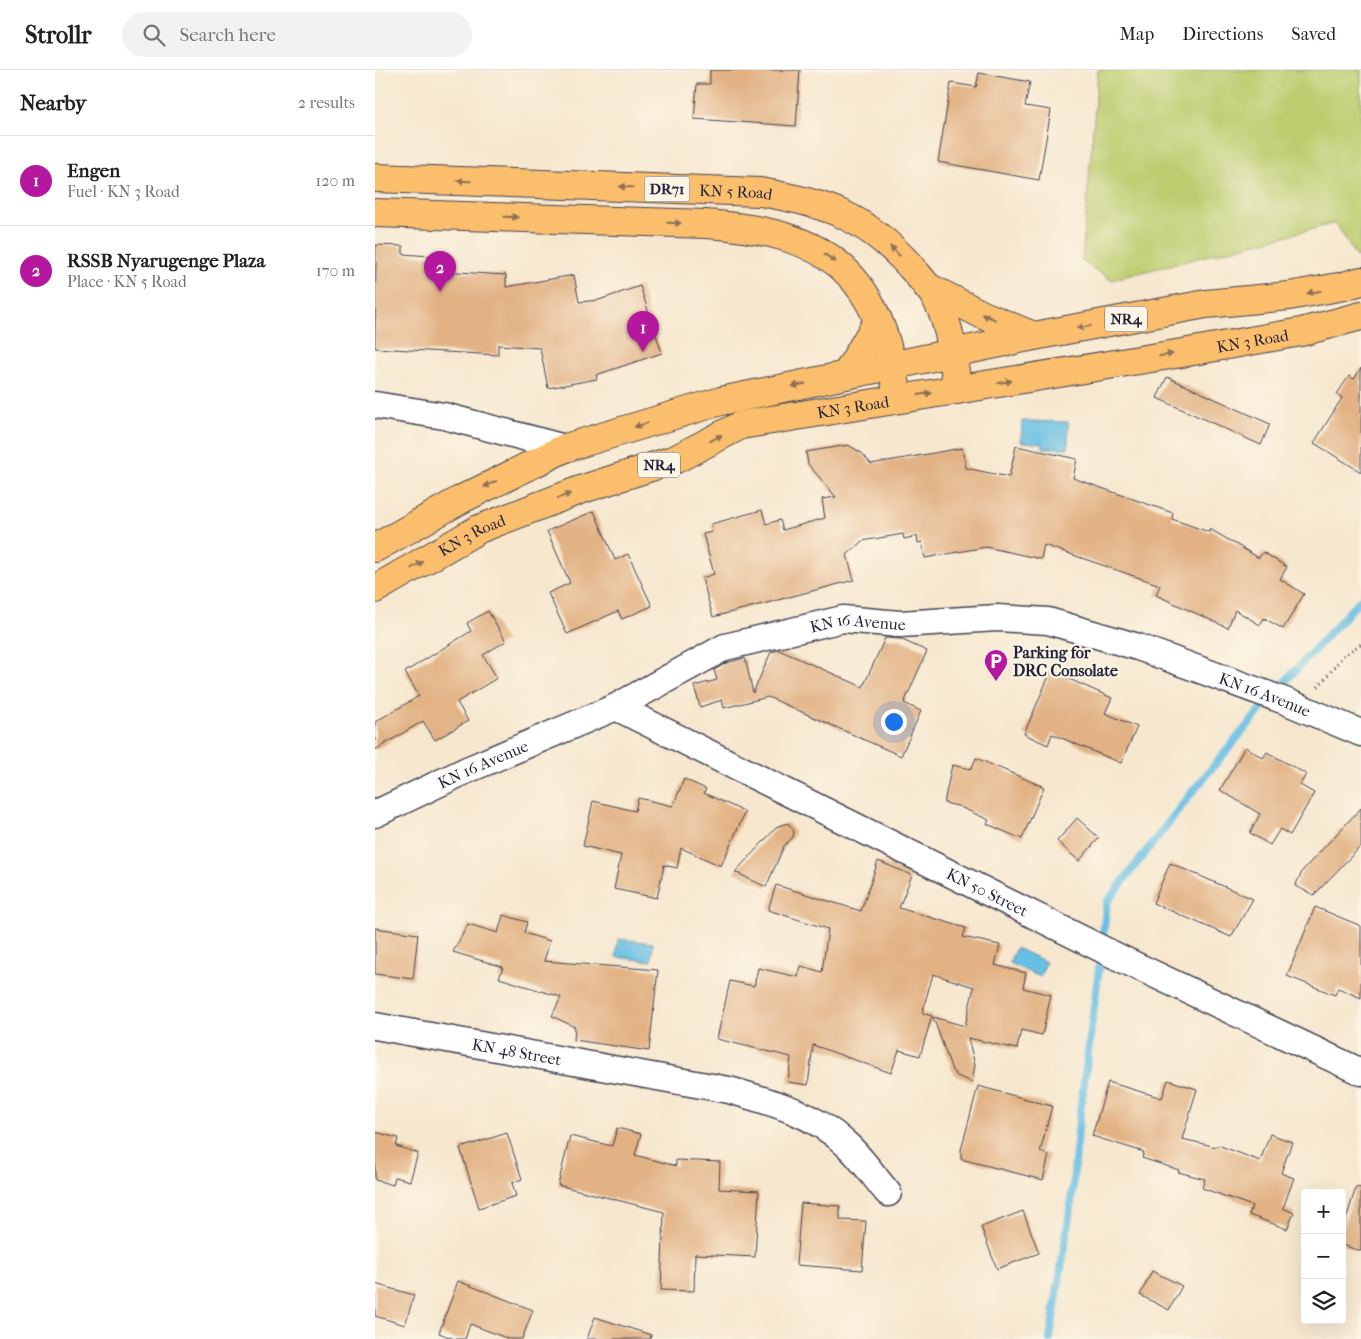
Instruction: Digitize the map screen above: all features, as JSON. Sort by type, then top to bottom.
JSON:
[{"type":"main road","name":"KN 5 Road","points":[[375,178],[760,192],[806,200],[865,226],[893,247],[928,287],[937,302],[953,353],[957,390]]},
{"type":"main road","name":"KN 5 Road","points":[[375,213],[746,227],[792,238],[819,251],[845,268],[864,291],[879,321],[893,366],[898,398]]},
{"type":"main road","name":"KN 3 Road","points":[[375,548],[461,498],[565,448],[721,401],[1034,336],[1206,304],[1289,296],[1343,286],[1361,280]]},
{"type":"main road","points":[[928,287],[983,315],[1034,336]]},
{"type":"main road","name":"KN 3 Road","points":[[375,589],[479,529],[581,490],[676,459],[741,425],[1301,332],[1361,316]]},
{"type":"main road","points":[[846,375],[879,321]]},
{"type":"street","points":[[375,405],[445,416],[565,448]]},
{"type":"street","name":"KN 16 Avenue","points":[[375,814],[467,770],[616,707],[725,647],[843,619],[900,624],[997,618],[1048,621],[1138,647],[1298,707],[1361,733]]},
{"type":"street","name":"KN 50 Street","points":[[616,707],[1122,959],[1361,1072]]},
{"type":"street","name":"KN 48 Street","points":[[375,1026],[729,1090],[785,1106],[814,1120],[846,1144],[888,1193]]},
{"type":"path","points":[[1298,707],[1313,694],[1344,655],[1361,644]]},
{"type":"green space","points":[[1098,70],[1361,70],[1361,256],[1356,257],[1336,223],[1111,280],[1082,261]]},
{"type":"water","points":[[1022,421],[1068,422],[1068,448],[1043,448],[1043,443],[1021,442]]},
{"type":"water","points":[[618,939],[653,943],[651,961],[616,957]]},
{"type":"water","points":[[1016,948],[1046,962],[1040,977],[1009,963]]},
{"type":"building","points":[[710,70],[800,70],[796,126],[694,119],[697,84],[710,84]]},
{"type":"building","points":[[979,73],[1030,82],[1025,106],[1051,110],[1039,180],[938,162],[951,83],[976,87]]},
{"type":"building","points":[[376,245],[403,246],[403,254],[443,257],[442,271],[506,275],[506,287],[574,275],[579,302],[599,300],[640,286],[662,353],[596,375],[597,379],[548,388],[540,348],[498,345],[498,355],[375,348]]},
{"type":"building","points":[[1361,368],[1361,472],[1314,443],[1342,398],[1337,394],[1349,376],[1354,379]]},
{"type":"building","points":[[1167,377],[1270,424],[1261,445],[1157,398]]},
{"type":"building","points":[[848,445],[862,453],[871,464],[962,448],[966,468],[1009,477],[1016,446],[1077,459],[1073,478],[1173,513],[1172,519],[1209,532],[1210,529],[1259,558],[1263,552],[1287,567],[1280,579],[1304,594],[1283,629],[1264,618],[1260,625],[1235,610],[1228,628],[1156,595],[1160,585],[1044,545],[1041,559],[986,547],[925,558],[922,542],[918,543],[917,536],[904,539],[903,534],[862,541],[847,555],[854,580],[713,617],[702,578],[714,574],[703,534],[712,532],[711,524],[762,510],[766,524],[780,520],[783,530],[825,518],[822,499],[836,497],[808,464],[806,452]]},
{"type":"building","points":[[594,511],[615,560],[628,554],[652,606],[622,619],[618,611],[567,634],[548,593],[570,583],[547,531]]},
{"type":"building","points":[[488,611],[506,641],[483,655],[497,678],[457,702],[468,721],[435,740],[423,721],[375,750],[375,722],[419,696],[405,672],[471,631],[467,623]]},
{"type":"building","points":[[885,638],[900,639],[927,651],[904,703],[921,711],[901,756],[768,697],[724,708],[722,700],[700,707],[694,686],[717,680],[714,670],[726,663],[745,658],[753,693],[771,652],[779,650],[863,687]]},
{"type":"building","points":[[1051,671],[1112,698],[1105,713],[1137,727],[1121,763],[1052,734],[1048,745],[1024,734]]},
{"type":"building","points":[[1245,747],[1263,758],[1267,752],[1306,774],[1300,785],[1314,793],[1290,835],[1280,829],[1270,845],[1250,833],[1260,814],[1220,790]]},
{"type":"building","points":[[976,758],[1044,787],[1022,839],[987,824],[989,820],[958,806],[944,803],[952,765],[971,769]]},
{"type":"building","points":[[684,779],[706,789],[704,793],[745,812],[721,866],[681,848],[677,868],[664,865],[657,898],[614,889],[621,855],[583,846],[593,801],[635,811],[638,798],[673,806]]},
{"type":"building","points":[[1361,808],[1361,846],[1314,895],[1295,886],[1303,870]]},
{"type":"building","points":[[1077,818],[1099,838],[1079,861],[1057,841]]},
{"type":"building","points":[[788,823],[794,831],[793,837],[784,846],[766,887],[735,872],[778,826]]},
{"type":"building","points":[[878,861],[912,875],[899,908],[966,928],[963,937],[1000,945],[995,965],[1026,973],[1023,988],[1051,995],[1042,1035],[1021,1030],[1017,1049],[968,1038],[975,1065],[972,1082],[957,1076],[952,1070],[933,1017],[965,1026],[974,987],[933,974],[922,1013],[932,1016],[920,1056],[899,1050],[891,1073],[813,1045],[808,1085],[788,1082],[791,1057],[717,1039],[730,981],[754,986],[758,968],[798,977],[801,966],[822,972],[828,929],[768,910],[776,885],[861,911]]},
{"type":"building","points":[[1170,863],[1253,899],[1231,937],[1153,903]]},
{"type":"building","points":[[1315,907],[1361,926],[1361,998],[1338,988],[1335,995],[1287,976]]},
{"type":"building","points":[[503,915],[527,922],[524,933],[550,941],[544,961],[658,970],[649,1051],[574,1040],[575,1027],[552,1016],[561,997],[499,978],[503,967],[453,952],[468,924],[498,933]]},
{"type":"building","points":[[375,928],[418,934],[413,979],[375,974]]},
{"type":"building","points":[[1168,1080],[1197,1089],[1182,1139],[1217,1147],[1218,1145],[1260,1161],[1270,1134],[1292,1142],[1281,1173],[1294,1178],[1283,1208],[1294,1213],[1287,1229],[1249,1215],[1252,1206],[1202,1188],[1205,1179],[1178,1172],[1179,1170],[1142,1158],[1144,1152],[1092,1136],[1108,1082],[1162,1098]]},
{"type":"building","points":[[978,1086],[1052,1106],[1040,1152],[1049,1155],[1043,1180],[961,1159],[961,1150]]},
{"type":"building","points":[[617,1128],[641,1134],[635,1155],[676,1166],[676,1160],[720,1162],[719,1189],[759,1191],[755,1257],[695,1254],[694,1291],[661,1290],[664,1212],[558,1185],[570,1136],[612,1146]]},
{"type":"building","points":[[375,1132],[398,1138],[396,1146],[418,1153],[410,1181],[395,1177],[393,1185],[375,1180]]},
{"type":"building","points":[[507,1133],[522,1179],[512,1183],[516,1196],[479,1208],[460,1148]]},
{"type":"building","points":[[1356,1187],[1361,1188],[1361,1251],[1346,1246],[1346,1220]]},
{"type":"building","points":[[801,1203],[840,1206],[840,1220],[866,1221],[862,1270],[796,1265]]},
{"type":"building","points":[[1023,1211],[1039,1253],[997,1269],[981,1227]]},
{"type":"building","points":[[1152,1271],[1182,1286],[1169,1310],[1140,1295]]},
{"type":"building","points":[[458,1281],[533,1310],[522,1339],[509,1339],[470,1324],[465,1339],[454,1339],[439,1333]]},
{"type":"building","points":[[375,1284],[414,1295],[405,1325],[375,1316]]},
{"type":"building","points":[[595,1317],[651,1335],[650,1339],[587,1339]]},
{"type":"waterway","points":[[1102,943],[1107,902],[1193,791],[1272,696],[1361,599]]},
{"type":"waterway","points":[[1050,1339],[1071,1204],[1079,1120],[1101,954]]},
{"type":"place","name":"RSSB Nyarugenge Plaza","points":[[440,292]]},
{"type":"place","name":"Engen","points":[[643,352]]},
{"type":"place","name":"Parking for DRC Consolate","points":[[996,682]]}]
